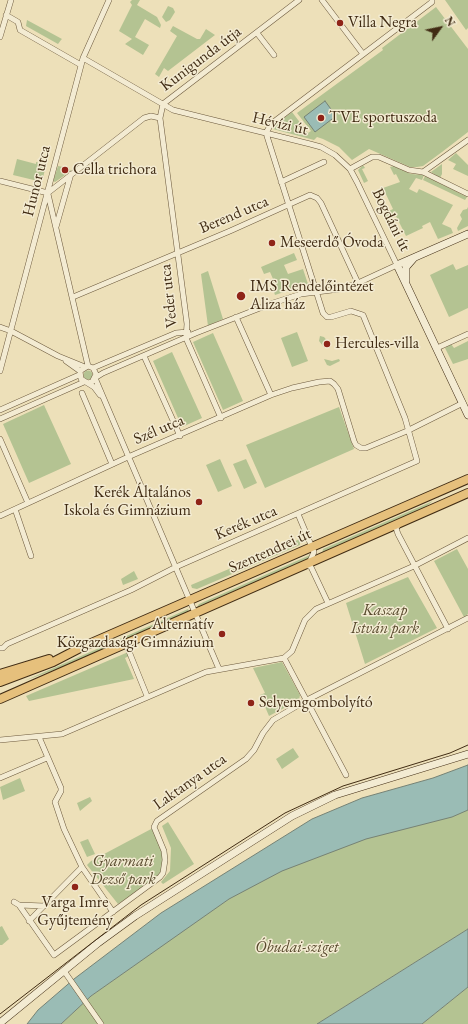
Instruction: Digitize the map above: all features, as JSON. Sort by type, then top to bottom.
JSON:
[{"type":"main road","points":[[397,265],[468,234]]},
{"type":"main road","name":"Bogdáni út","points":[[406,285],[406,267],[416,256]]},
{"type":"main road","name":"Bogdáni út","points":[[397,265],[468,414]]},
{"type":"main road","points":[[460,482],[468,473]]},
{"type":"main road","name":"Szentendrei út","points":[[82,648],[468,479]]},
{"type":"main road","name":"Szentendrei út","points":[[0,699],[468,493]]},
{"type":"main road","points":[[0,682],[54,662],[82,648]]},
{"type":"main road","points":[[0,674],[82,648]]},
{"type":"main road","points":[[0,1023],[135,916],[292,816],[335,795],[468,754]]},
{"type":"street","points":[[0,37],[10,0]]},
{"type":"street","name":"Hunor utca","points":[[0,371],[83,58],[109,0]]},
{"type":"street","name":"Kunigunda útja","points":[[160,118],[163,104],[299,0]]},
{"type":"street","points":[[322,0],[363,54]]},
{"type":"street","points":[[432,1],[271,124],[266,133],[323,313],[326,316],[331,317],[351,311],[363,316],[405,418],[407,431],[463,403]]},
{"type":"street","points":[[6,15],[18,22],[20,30],[81,65]]},
{"type":"street","points":[[257,33],[274,55]]},
{"type":"street","name":"Hévízi út","points":[[83,58],[173,110],[321,147],[343,161],[350,169]]},
{"type":"street","points":[[48,193],[144,118],[151,116],[160,118]]},
{"type":"street","name":"Veder utca","points":[[160,118],[186,338],[221,418]]},
{"type":"street","points":[[424,172],[468,140]]},
{"type":"street","points":[[350,169],[372,158],[379,157],[409,170],[424,172],[468,194]]},
{"type":"street","points":[[281,182],[324,162]]},
{"type":"street","name":"Bogdáni út","points":[[350,169],[397,265]]},
{"type":"street","points":[[56,228],[71,174]]},
{"type":"street","points":[[0,182],[48,193]]},
{"type":"street","points":[[48,193],[88,367]]},
{"type":"street","name":"Berend utca","points":[[72,297],[289,206],[310,195],[317,198],[358,283]]},
{"type":"street","points":[[0,419],[86,383],[103,373],[236,317],[301,294],[340,289],[358,283],[397,265]]},
{"type":"street","points":[[236,317],[271,395]]},
{"type":"street","points":[[0,327],[11,331],[58,356],[88,367],[96,374],[104,400],[219,669]]},
{"type":"street","points":[[0,410],[80,373],[88,367],[103,365],[176,333],[196,333]]},
{"type":"street","points":[[437,348],[468,334]]},
{"type":"street","points":[[58,356],[80,373],[86,383],[98,391],[104,400]]},
{"type":"street","points":[[144,356],[180,436]]},
{"type":"street","name":"Szél utca","points":[[0,516],[112,464],[180,436],[271,395],[319,382],[332,382],[338,389],[356,445],[366,448],[407,431]]},
{"type":"street","points":[[82,393],[112,464]]},
{"type":"street","name":"Kerék utca","points":[[0,648],[3,648],[6,644],[131,590],[176,567],[417,461],[407,431]]},
{"type":"street","points":[[0,439],[28,503]]},
{"type":"street","points":[[15,509],[31,556]]},
{"type":"street","points":[[298,514],[312,548],[313,557],[306,565],[311,566],[328,603]]},
{"type":"street","points":[[400,522],[396,528],[402,544],[448,629]]},
{"type":"street","points":[[0,740],[62,734],[147,696],[206,672],[284,658],[292,651],[309,615],[328,603],[414,566],[468,538]]},
{"type":"street","name":"Laktanya utca","points":[[29,921],[54,955],[154,883],[163,873],[166,860],[154,827],[157,821],[246,759],[254,750],[265,729],[273,720],[307,700],[468,618]]},
{"type":"street","points":[[126,644],[147,696]]},
{"type":"street","points":[[284,658],[346,775]]},
{"type":"street","points":[[39,737],[62,791],[55,802],[64,829],[82,867],[113,912]]},
{"type":"street","points":[[0,778],[47,758]]},
{"type":"street","points":[[44,906],[16,904],[29,921],[44,906],[82,867]]},
{"type":"street","points":[[64,971],[101,1024]]},
{"type":"green space","points":[[132,0],[140,0],[137,5],[157,17],[161,25],[160,28],[145,19],[135,37],[149,45],[143,55],[125,44],[132,39],[119,31],[132,5],[130,2]]},
{"type":"green space","points":[[445,0],[468,0],[468,28],[466,30]]},
{"type":"green space","points":[[168,6],[173,8],[175,12],[170,20],[166,22],[162,17]]},
{"type":"green space","points":[[436,7],[468,49],[468,132],[442,152],[423,166],[417,167],[410,167],[369,149],[352,160],[339,147],[323,139],[317,137],[314,140],[273,129],[272,127],[292,112],[308,133],[311,131],[297,113],[383,50],[382,48]]},
{"type":"green space","points":[[27,20],[62,39],[58,44],[26,26]]},
{"type":"green space","points":[[173,26],[197,39],[200,39],[206,29],[215,35],[168,71],[164,68],[159,77],[155,74],[177,36],[170,31]]},
{"type":"green space","points":[[456,153],[468,165],[468,176],[453,169],[456,164],[448,160]]},
{"type":"green space","points":[[17,159],[46,165],[42,182],[13,175]]},
{"type":"green space","points":[[442,164],[442,174],[440,178],[431,172]]},
{"type":"green space","points":[[363,165],[365,168],[362,169],[368,181],[364,183],[358,170]]},
{"type":"green space","points":[[58,166],[69,168],[71,171],[55,182],[53,181]]},
{"type":"green space","points":[[394,166],[411,174],[424,175],[422,180],[416,178],[409,189],[417,193],[419,189],[453,205],[442,224],[451,228],[453,233],[438,239],[430,222],[422,226],[423,228],[406,236],[396,216],[388,220],[385,213],[393,209],[383,188],[400,182],[390,167]]},
{"type":"green space","points":[[425,176],[467,197],[465,200],[423,180]]},
{"type":"green space","points":[[468,207],[468,226],[458,231],[457,228],[462,219],[460,215],[463,210],[467,209]]},
{"type":"green space","points":[[294,253],[297,260],[284,265],[288,274],[303,269],[308,284],[275,295],[270,280],[273,279],[270,272],[264,274],[261,267]]},
{"type":"green space","points":[[453,264],[456,270],[468,265],[468,308],[449,317],[430,275]]},
{"type":"green space","points":[[208,271],[223,319],[208,326],[201,274]]},
{"type":"green space","points":[[297,332],[308,361],[292,367],[281,338]]},
{"type":"green space","points":[[213,333],[243,401],[223,410],[193,342]]},
{"type":"green space","points":[[320,336],[324,337],[330,344],[323,346],[319,341]]},
{"type":"green space","points":[[468,341],[468,359],[453,364],[445,348],[451,344],[454,348]]},
{"type":"green space","points":[[172,352],[202,418],[182,427],[153,361]]},
{"type":"green space","points":[[324,359],[332,361],[339,359],[340,361],[330,366],[327,365]]},
{"type":"green space","points":[[88,370],[93,375],[88,380],[83,375]]},
{"type":"green space","points":[[44,405],[71,464],[29,483],[3,424]]},
{"type":"green space","points":[[339,407],[354,449],[265,488],[246,445]]},
{"type":"green space","points":[[220,459],[232,486],[218,492],[206,465]]},
{"type":"green space","points":[[246,459],[257,483],[244,489],[233,464]]},
{"type":"green space","points":[[433,501],[424,508],[322,554],[323,549]]},
{"type":"green space","points":[[300,539],[300,545],[197,589],[192,588],[191,585]]},
{"type":"green space","points":[[457,549],[468,569],[468,614],[464,617],[434,561]]},
{"type":"green space","points":[[310,555],[309,559],[197,607],[199,604]]},
{"type":"green space","points":[[134,571],[138,579],[123,585],[121,579]]},
{"type":"green space","name":"Kaszap István park","points":[[408,577],[437,628],[365,664],[346,603]]},
{"type":"green space","points":[[188,609],[189,612],[73,663],[24,681]]},
{"type":"green space","points":[[126,653],[129,656],[125,658],[134,679],[29,701],[26,696]]},
{"type":"green space","points":[[282,662],[300,695],[299,700],[269,716],[260,695],[265,693],[253,668]]},
{"type":"green space","points":[[293,748],[299,757],[282,769],[276,759]]},
{"type":"green space","points":[[20,778],[25,791],[3,800],[0,787]]},
{"type":"green space","points":[[90,797],[92,801],[80,811],[77,803]]},
{"type":"green space","name":"Óbudai-sziget","points":[[468,810],[468,929],[317,1024],[61,1024],[91,996],[184,930],[230,898],[281,869],[320,856],[342,841]]},
{"type":"green space","points":[[168,822],[194,864],[163,884],[161,882],[170,871],[171,848],[162,826]]},
{"type":"green space","name":"Gyarmati Dezső park","points":[[153,828],[162,851],[164,861],[161,873],[153,881],[118,904],[87,865],[91,861]]},
{"type":"green space","points":[[88,839],[95,854],[87,857],[80,842]]},
{"type":"green space","points":[[2,926],[9,939],[0,945],[0,927]]},
{"type":"green space","points":[[468,987],[468,1024],[422,1024]]},
{"type":"water","name":"TVE sportuszoda","points":[[325,101],[336,116],[315,132],[304,117]]},
{"type":"water","points":[[468,765],[468,810],[452,817],[366,839],[282,871],[229,899],[91,996],[61,1024],[27,1024],[38,1010],[74,979],[161,913],[312,819],[362,798],[433,778]]},
{"type":"water","points":[[468,929],[468,987],[422,1024],[317,1024]]},
{"type":"tram line","points":[[0,1014],[141,905],[285,813],[343,786],[450,753],[468,745]]},
{"type":"place","name":"Villa Negra","points":[[340,23]]},
{"type":"place","name":"TVE sportuszoda","points":[[321,118]]},
{"type":"place","name":"Cella trichora","points":[[65,170]]},
{"type":"place","name":"Meseerdő Óvoda","points":[[272,243]]},
{"type":"place","name":"IMS Rendelőintézet Aliza ház","points":[[241,296]]},
{"type":"place","name":"Hercules-villa","points":[[327,344]]},
{"type":"place","name":"Kerék Általános Iskola és Gimnázium","points":[[199,502]]},
{"type":"place","name":"Alternatív Közgazdasági Gimnázium","points":[[222,634]]},
{"type":"place","name":"Selyemgombolyító","points":[[251,703]]},
{"type":"place","name":"Varga Imre Gyűjtemény","points":[[75,887]]}]
